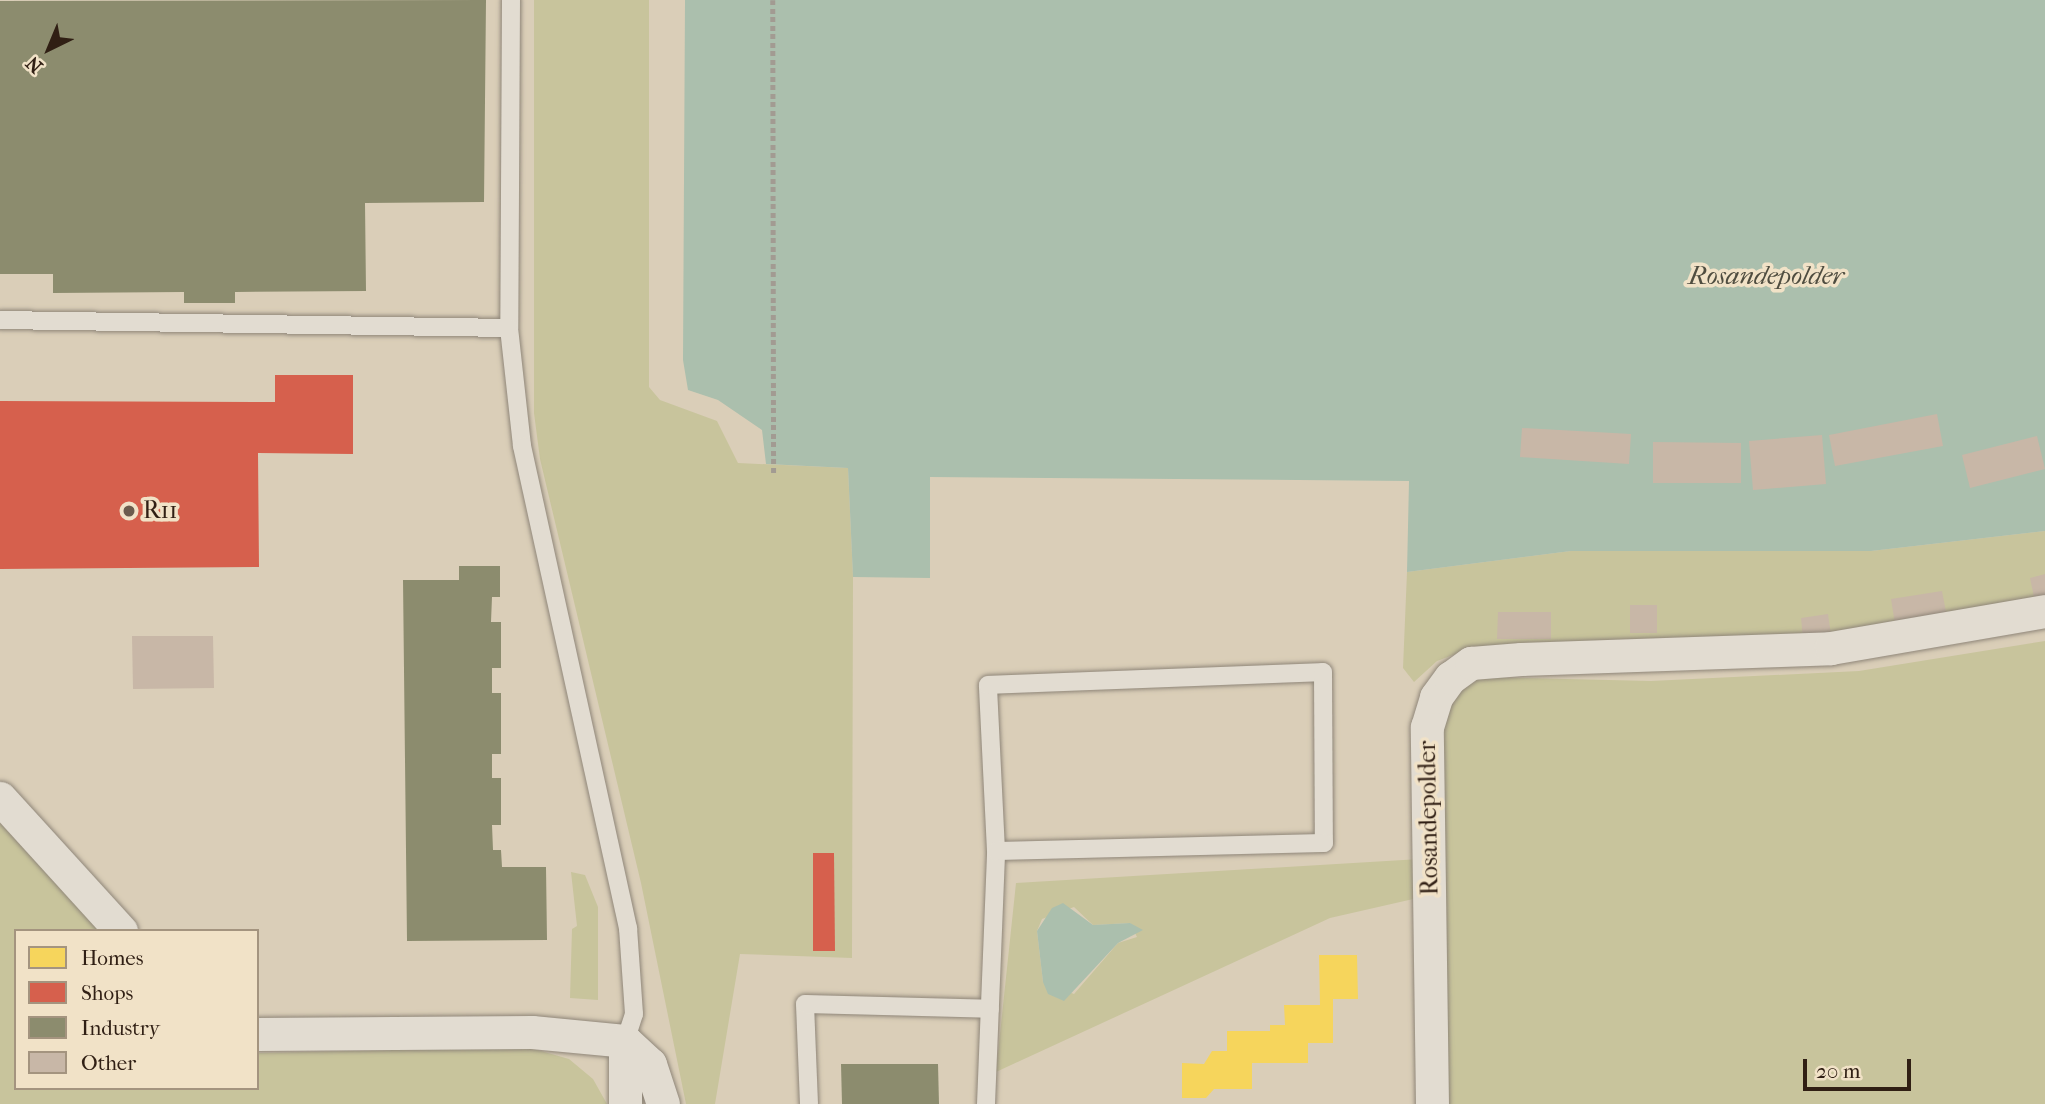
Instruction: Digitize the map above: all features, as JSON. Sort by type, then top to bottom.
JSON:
[{"type":"street","name":"Rosandepolder","points":[[1432,1104],[1427,727],[1436,698],[1450,678],[1471,663],[1521,659],[1831,648],[2045,611]]},
{"type":"street","points":[[0,797],[119,929]]},
{"type":"street","points":[[259,1034],[532,1032],[625,1041],[650,1064],[663,1104]]},
{"type":"street","points":[[625,1041],[625,1104]]},
{"type":"lane","points":[[511,0],[509,328],[522,446],[628,928],[635,1014],[625,1041]]},
{"type":"lane","points":[[0,320],[509,328]]},
{"type":"lane","points":[[986,1104],[996,851],[988,685],[1322,672],[1324,843],[996,851]]},
{"type":"lane","points":[[809,1104],[805,1004],[990,1009]]},
{"type":"path","points":[[773,0],[774,474]]},
{"type":"shaded area","points":[[534,0],[649,0],[649,387],[660,400],[717,421],[738,463],[848,468],[853,577],[852,958],[740,954],[715,1104],[686,1104],[641,883],[540,459],[534,413]]},
{"type":"shaded area","points":[[2045,531],[2045,601],[1839,634],[1469,649],[1437,661],[1414,682],[1403,668],[1407,572],[1571,551],[1871,551]]},
{"type":"shaded area","points":[[2045,641],[2045,1104],[1437,1104],[1440,694],[1481,677],[1651,681],[1859,671]]},
{"type":"shaded area","points":[[0,823],[99,929],[14,929],[14,1090],[259,1090],[259,1053],[527,1047],[569,1059],[593,1079],[607,1104],[0,1104]]},
{"type":"shaded area","points":[[1420,859],[1422,897],[1330,918],[996,1072],[1016,883]],"holes":[[[1074,907],[1093,925],[1130,923],[1137,937],[1118,943],[1074,994],[1043,982],[1037,931],[1042,919]]]},
{"type":"shaded area","points":[[571,872],[585,875],[598,907],[598,1000],[570,998],[572,929],[577,926]]},
{"type":"water","name":"Rosandepolder","points":[[685,0],[2045,0],[2045,531],[1871,551],[1571,551],[1407,572],[1409,481],[930,477],[930,578],[853,577],[848,468],[766,464],[762,430],[718,400],[688,390],[683,360]]},
{"type":"water","points":[[1063,903],[1093,925],[1130,923],[1143,930],[1118,943],[1064,1001],[1048,994],[1043,982],[1037,931],[1052,908]]},
{"type":"building: Homes","points":[[1319,955],[1357,955],[1358,999],[1333,999],[1333,1043],[1308,1043],[1308,1063],[1252,1063],[1252,1089],[1214,1089],[1206,1098],[1182,1098],[1182,1063],[1204,1064],[1212,1051],[1227,1051],[1227,1031],[1270,1031],[1270,1025],[1285,1025],[1284,1005],[1320,1005]]},
{"type":"building: Shops","name":"R11","points":[[275,375],[353,375],[353,454],[258,453],[259,567],[0,569],[0,401],[275,402]]},
{"type":"building: Shops","points":[[813,853],[834,853],[835,951],[813,951]]},
{"type":"building: Industry","points":[[486,0],[484,202],[365,203],[366,291],[235,292],[235,303],[184,303],[184,292],[53,293],[53,274],[0,274],[0,1]]},
{"type":"building: Industry","points":[[459,566],[500,566],[500,597],[492,597],[491,622],[501,622],[501,668],[492,668],[492,693],[501,693],[501,754],[492,754],[492,778],[501,778],[501,825],[492,825],[493,850],[501,850],[502,867],[546,867],[547,940],[407,941],[403,580],[459,580]]},
{"type":"building: Industry","points":[[841,1064],[938,1064],[939,1104],[842,1104]]},
{"type":"building: Other","points":[[1937,414],[1943,446],[1835,466],[1829,435]]},
{"type":"building: Other","points":[[1522,428],[1631,434],[1629,464],[1520,457]]},
{"type":"building: Other","points":[[1822,435],[1826,484],[1753,490],[1749,441]]},
{"type":"building: Other","points":[[2037,436],[2045,469],[1970,488],[1962,455]]},
{"type":"building: Other","points":[[1653,442],[1741,443],[1741,483],[1653,483]]},
{"type":"building: Other","points":[[2045,574],[2045,600],[2035,602],[2030,578]]},
{"type":"building: Other","points":[[1942,591],[1947,617],[1895,624],[1891,599]]},
{"type":"building: Other","points":[[1630,605],[1657,605],[1657,633],[1630,633]]},
{"type":"building: Other","points":[[1498,612],[1551,612],[1551,639],[1497,639]]},
{"type":"building: Other","points":[[1828,614],[1831,635],[1803,639],[1801,618]]},
{"type":"building: Other","points":[[132,636],[213,636],[214,688],[133,689]]},
{"type":"place","name":"R11","points":[[129,511]]}]
